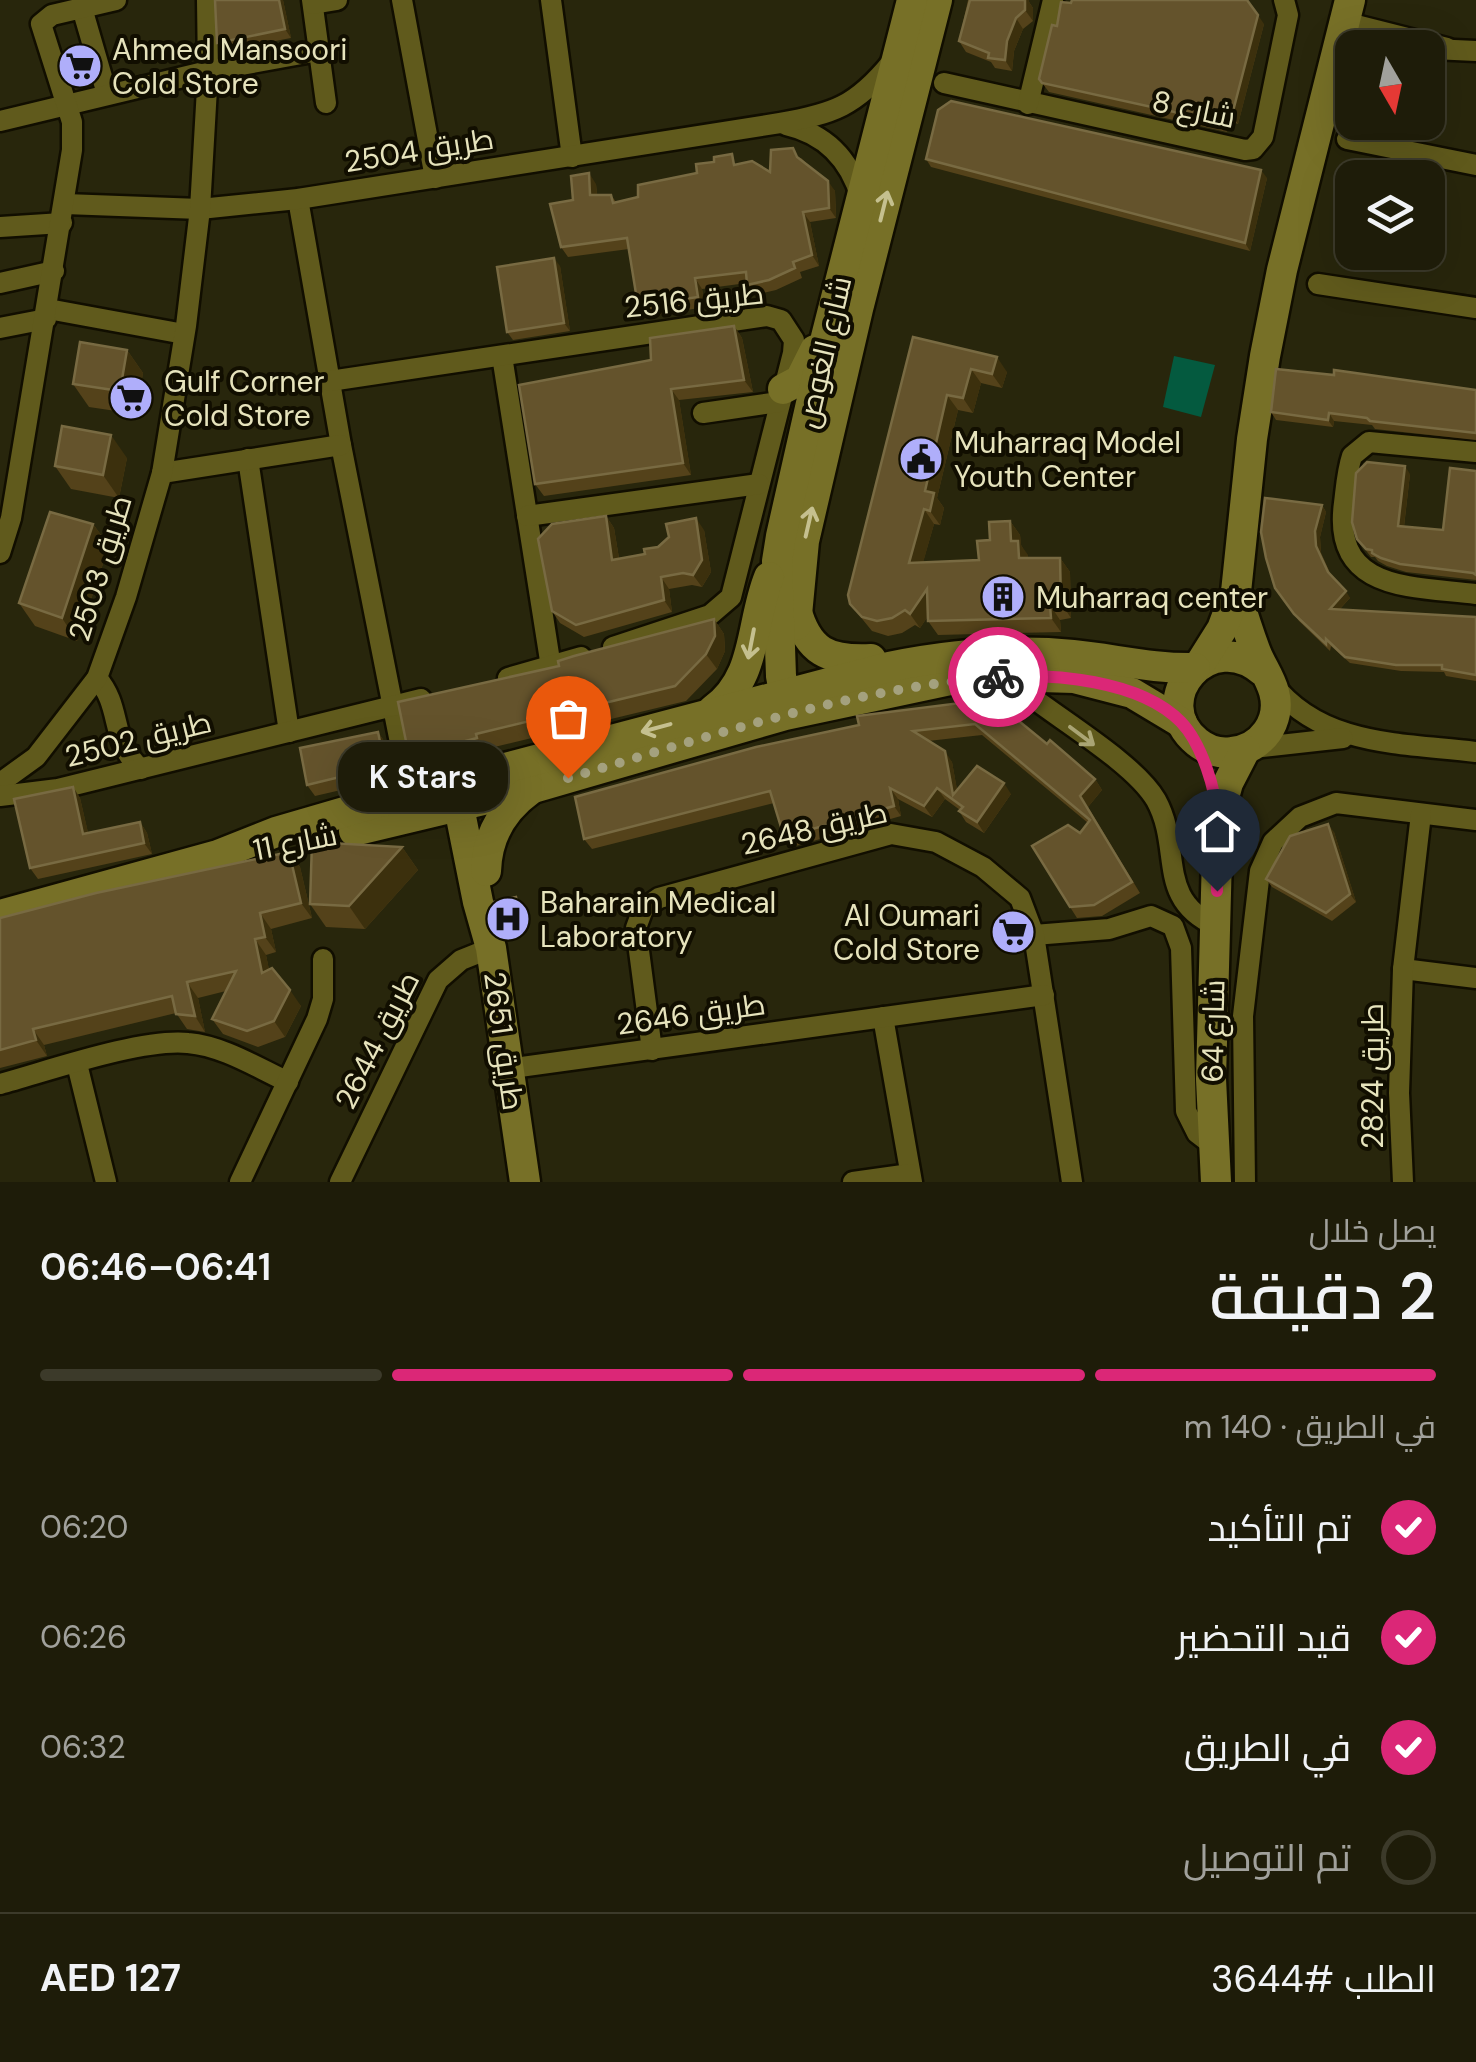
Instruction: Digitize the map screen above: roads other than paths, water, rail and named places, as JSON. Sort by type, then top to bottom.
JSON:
[{"type":"main road","name":"شارع الغوص","points":[[794,702],[777,561],[826,336],[912,0]]},
{"type":"main road","name":"شارع الغوص","points":[[794,702],[796,609],[804,540],[853,328],[937,0]]},
{"type":"main road","points":[[1236,592],[1276,697],[1274,718],[1264,736],[1246,749],[1223,753],[1202,746],[1188,731],[1180,694],[1222,629],[1236,592],[1264,356],[1345,21]]},
{"type":"main road","points":[[781,396],[800,380],[826,336]]},
{"type":"main road","points":[[706,714],[726,700],[741,682],[758,608],[777,561]]},
{"type":"main road","points":[[796,609],[808,639],[833,658],[896,657],[918,661]]},
{"type":"main road","name":"شارع 11","points":[[0,915],[218,855],[276,832],[410,793],[532,788],[918,661],[1039,653],[1157,668],[1198,666]]},
{"type":"main road","points":[[1198,666],[1211,658],[1234,656],[1245,659],[1266,675]]},
{"type":"main road","name":"شارع 11","points":[[218,855],[291,847],[387,822],[706,714],[912,686],[1005,676],[1074,678],[1113,687],[1150,702],[1188,731]]},
{"type":"main road","name":"شارع 64","points":[[1188,731],[1206,770],[1218,820]]},
{"type":"main road","name":"شارع 64","points":[[1216,1182],[1212,1045],[1218,820],[1228,783],[1246,749]]},
{"type":"main road","points":[[387,822],[428,824],[447,834],[479,869],[507,810],[532,788]]},
{"type":"main road","name":"طريق 2651","points":[[465,793],[525,1182]]},
{"type":"street","points":[[0,553],[9,478],[47,314],[74,136],[42,24],[52,15],[116,0]]},
{"type":"street","name":"طريق 2503","points":[[0,783],[36,757],[97,678],[126,597],[162,473],[200,209],[208,72],[206,0]]},
{"type":"street","points":[[326,104],[312,2],[337,0]]},
{"type":"street","points":[[402,0],[434,178]]},
{"type":"street","points":[[551,0],[572,157]]},
{"type":"street","points":[[1028,104],[1053,0]]},
{"type":"street","name":"شارع 8","points":[[944,84],[1253,149],[1263,138],[1288,15],[1284,0]]},
{"type":"street","points":[[82,8],[106,94]]},
{"type":"street","points":[[1345,21],[1375,30]]},
{"type":"street","points":[[1445,49],[1476,51]]},
{"type":"street","points":[[2,118],[318,51]]},
{"type":"street","name":"طريق 2504","points":[[0,226],[64,214],[200,209],[298,200],[825,115],[858,99],[900,51]]},
{"type":"street","points":[[780,123],[798,128],[832,147],[850,170],[862,198]]},
{"type":"street","points":[[1347,140],[1476,165]]},
{"type":"street","points":[[298,200],[341,444],[410,793]]},
{"type":"street","points":[[0,283],[54,271]]},
{"type":"street","points":[[1318,284],[1476,308]]},
{"type":"street","points":[[0,328],[47,314],[184,334]]},
{"type":"street","name":"طريق 2516","points":[[330,382],[767,316],[782,320],[794,340],[731,598],[710,615],[550,668]]},
{"type":"street","points":[[481,684],[550,668],[502,356]]},
{"type":"street","points":[[704,413],[781,396]]},
{"type":"street","points":[[1476,452],[1369,442],[1352,456],[1342,518],[1343,537],[1350,554],[1377,579],[1476,594]]},
{"type":"street","points":[[162,473],[341,444]]},
{"type":"street","points":[[248,459],[290,732]]},
{"type":"street","points":[[527,516],[758,484]]},
{"type":"street","points":[[1266,675],[1306,716],[1355,737]]},
{"type":"street","points":[[1005,676],[1146,786],[1163,816],[1180,898],[1191,913],[1216,926]]},
{"type":"street","points":[[97,678],[112,700],[118,738],[141,769]]},
{"type":"street","name":"طريق 2502","points":[[0,796],[58,789],[446,693]]},
{"type":"street","points":[[1246,749],[1355,737],[1476,752]]},
{"type":"street","points":[[1244,1182],[1242,1016],[1256,902],[1276,854],[1296,829],[1332,812],[1364,806],[1476,820]]},
{"type":"street","name":"طريق 2824","points":[[1402,1182],[1398,1093],[1403,969],[1422,814]]},
{"type":"street","name":"طريق 2648","points":[[652,1050],[636,928],[644,909],[658,898],[891,834],[936,842],[983,867],[1020,898],[1034,935],[1072,1182]]},
{"type":"street","points":[[1034,935],[1109,929],[1151,916],[1173,926],[1181,948],[1186,1111],[1197,1133],[1214,1146]]},
{"type":"street","name":"طريق 2644","points":[[340,1182],[438,980],[461,960],[490,948]]},
{"type":"street","points":[[240,1182],[317,1019],[323,999],[324,959]]},
{"type":"street","name":"طريق 2824","points":[[1403,969],[1476,978]]},
{"type":"street","name":"طريق 2646","points":[[506,1069],[1044,995]]},
{"type":"street","points":[[852,1182],[911,1178],[883,1017]]},
{"type":"street","points":[[0,1084],[146,1046],[188,1042],[213,1048],[288,1082]]},
{"type":"street","points":[[77,1064],[106,1182]]},
{"type":"place","name":"Ahmed Mansoori Cold Store","points":[[80,66]]},
{"type":"place","name":"Gulf Corner Cold Store","points":[[131,398]]},
{"type":"place","name":"Muharraq Model Youth Center","points":[[921,459]]},
{"type":"place","name":"Muharraq center","points":[[1003,597]]},
{"type":"place","name":"K Stars","points":[[568,778]]},
{"type":"place","name":"Baharain Medical Laboratory","points":[[508,919]]},
{"type":"place","name":"Al Oumari Cold Store","points":[[1013,932]]}]
